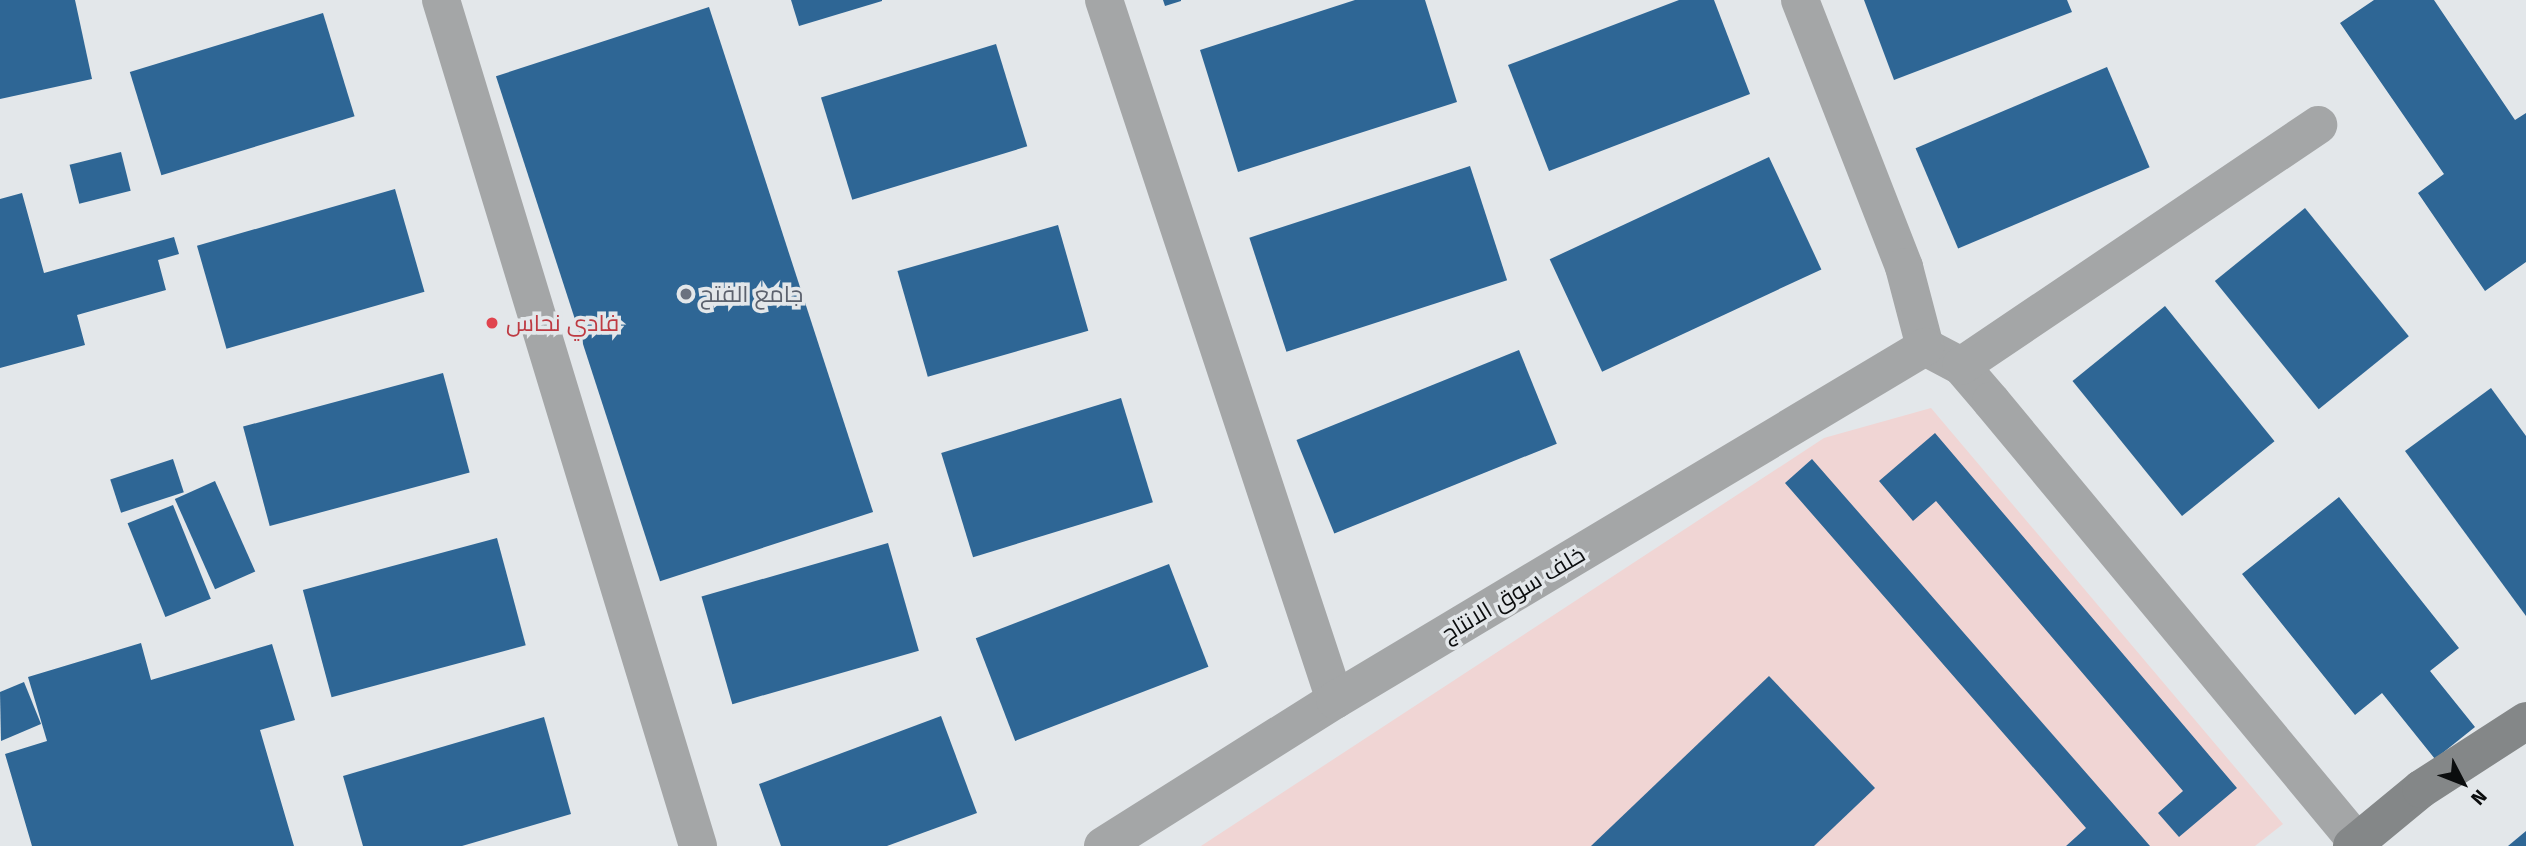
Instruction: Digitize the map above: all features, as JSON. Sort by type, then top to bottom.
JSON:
[{"type":"street","points":[[441,0],[698,846]]},
{"type":"street","points":[[1104,0],[1335,700]]},
{"type":"street","points":[[1800,0],[1904,267],[1925,347],[1961,366],[2354,844],[2421,789],[2526,722]]},
{"type":"street","points":[[1961,366],[2318,125]]},
{"type":"street","name":"خلف سوق الانتاج","points":[[1104,846],[1335,700],[1925,347]]},
{"type":"shaded area","points":[[1931,408],[2283,824],[2255,846],[1201,846],[1824,438]]},
{"type":"building","points":[[0,0],[75,0],[92,79],[0,99]]},
{"type":"building","points":[[791,0],[882,0],[882,1],[799,26]]},
{"type":"building","points":[[1163,0],[1181,0],[1181,1],[1165,6]]},
{"type":"building","points":[[1355,0],[1425,0],[1457,102],[1238,172],[1200,50]]},
{"type":"building","points":[[1679,0],[1714,0],[1750,94],[1549,171],[1508,65]]},
{"type":"building","points":[[1864,0],[2067,0],[2072,12],[1894,80]]},
{"type":"building","points":[[2374,0],[2434,0],[2515,120],[2526,113],[2526,262],[2485,291],[2418,193],[2444,174],[2340,23]]},
{"type":"building","name":"جامع الفتح","points":[[709,7],[873,512],[660,581],[496,76]]},
{"type":"building","points":[[323,13],[355,116],[161,175],[130,72]]},
{"type":"building","points":[[996,44],[1027,146],[852,200],[821,98]]},
{"type":"building","points":[[2107,67],[2150,167],[1958,249],[1916,148]]},
{"type":"building","points":[[121,152],[131,191],[79,204],[70,165]]},
{"type":"building","points":[[1769,157],[1821,269],[1602,372],[1550,259]]},
{"type":"building","points":[[1470,166],[1507,280],[1286,352],[1249,238]]},
{"type":"building","points":[[395,189],[424,292],[226,349],[197,246]]},
{"type":"building","points":[[22,193],[44,273],[174,237],[179,254],[158,260],[166,290],[77,315],[85,345],[0,368],[0,199]]},
{"type":"building","points":[[2305,208],[2409,336],[2319,409],[2215,281]]},
{"type":"building","points":[[1058,225],[1088,331],[928,377],[897,271]]},
{"type":"building","points":[[2165,306],[2275,441],[2182,516],[2073,381]]},
{"type":"building","points":[[1519,350],[1557,444],[1334,534],[1296,440]]},
{"type":"building","points":[[443,373],[470,472],[270,526],[243,427]]},
{"type":"building","points":[[2491,388],[2526,436],[2526,616],[2405,451]]},
{"type":"building","points":[[1121,398],[1153,502],[973,557],[941,453]]},
{"type":"building","points":[[1935,433],[2237,788],[2179,837],[2158,813],[2183,791],[1936,501],[1913,521],[1879,481]]},
{"type":"building","points":[[173,459],[184,492],[121,513],[110,479]]},
{"type":"building","points":[[1812,459],[2150,846],[2066,846],[2086,828],[1785,483]]},
{"type":"building","points":[[215,481],[255,571],[215,589],[175,499]]},
{"type":"building","points":[[2339,497],[2459,648],[2430,671],[2475,727],[2435,759],[2382,693],[2355,715],[2242,574]]},
{"type":"building","points":[[173,505],[211,599],[165,617],[128,523]]},
{"type":"building","points":[[497,538],[526,645],[332,697],[303,590]]},
{"type":"building","points":[[888,543],[919,651],[732,704],[702,596]]},
{"type":"building","points":[[1169,564],[1208,667],[1015,741],[976,638]]},
{"type":"building","points":[[141,643],[151,680],[272,644],[295,720],[260,730],[294,846],[32,846],[5,754],[47,741],[28,677]]},
{"type":"building","points":[[1769,676],[1875,788],[1814,846],[1591,846]]},
{"type":"building","points":[[24,682],[41,724],[1,741],[0,692]]},
{"type":"building","points":[[941,716],[977,813],[887,846],[781,846],[759,784]]},
{"type":"building","points":[[544,717],[571,814],[462,846],[363,846],[343,776]]},
{"type":"building","points":[[2526,831],[2526,846],[2508,846]]},
{"type":"place","name":"جامع الفتح","points":[[686,294]]},
{"type":"place","name":"فادي نحاس","points":[[492,323]]}]
